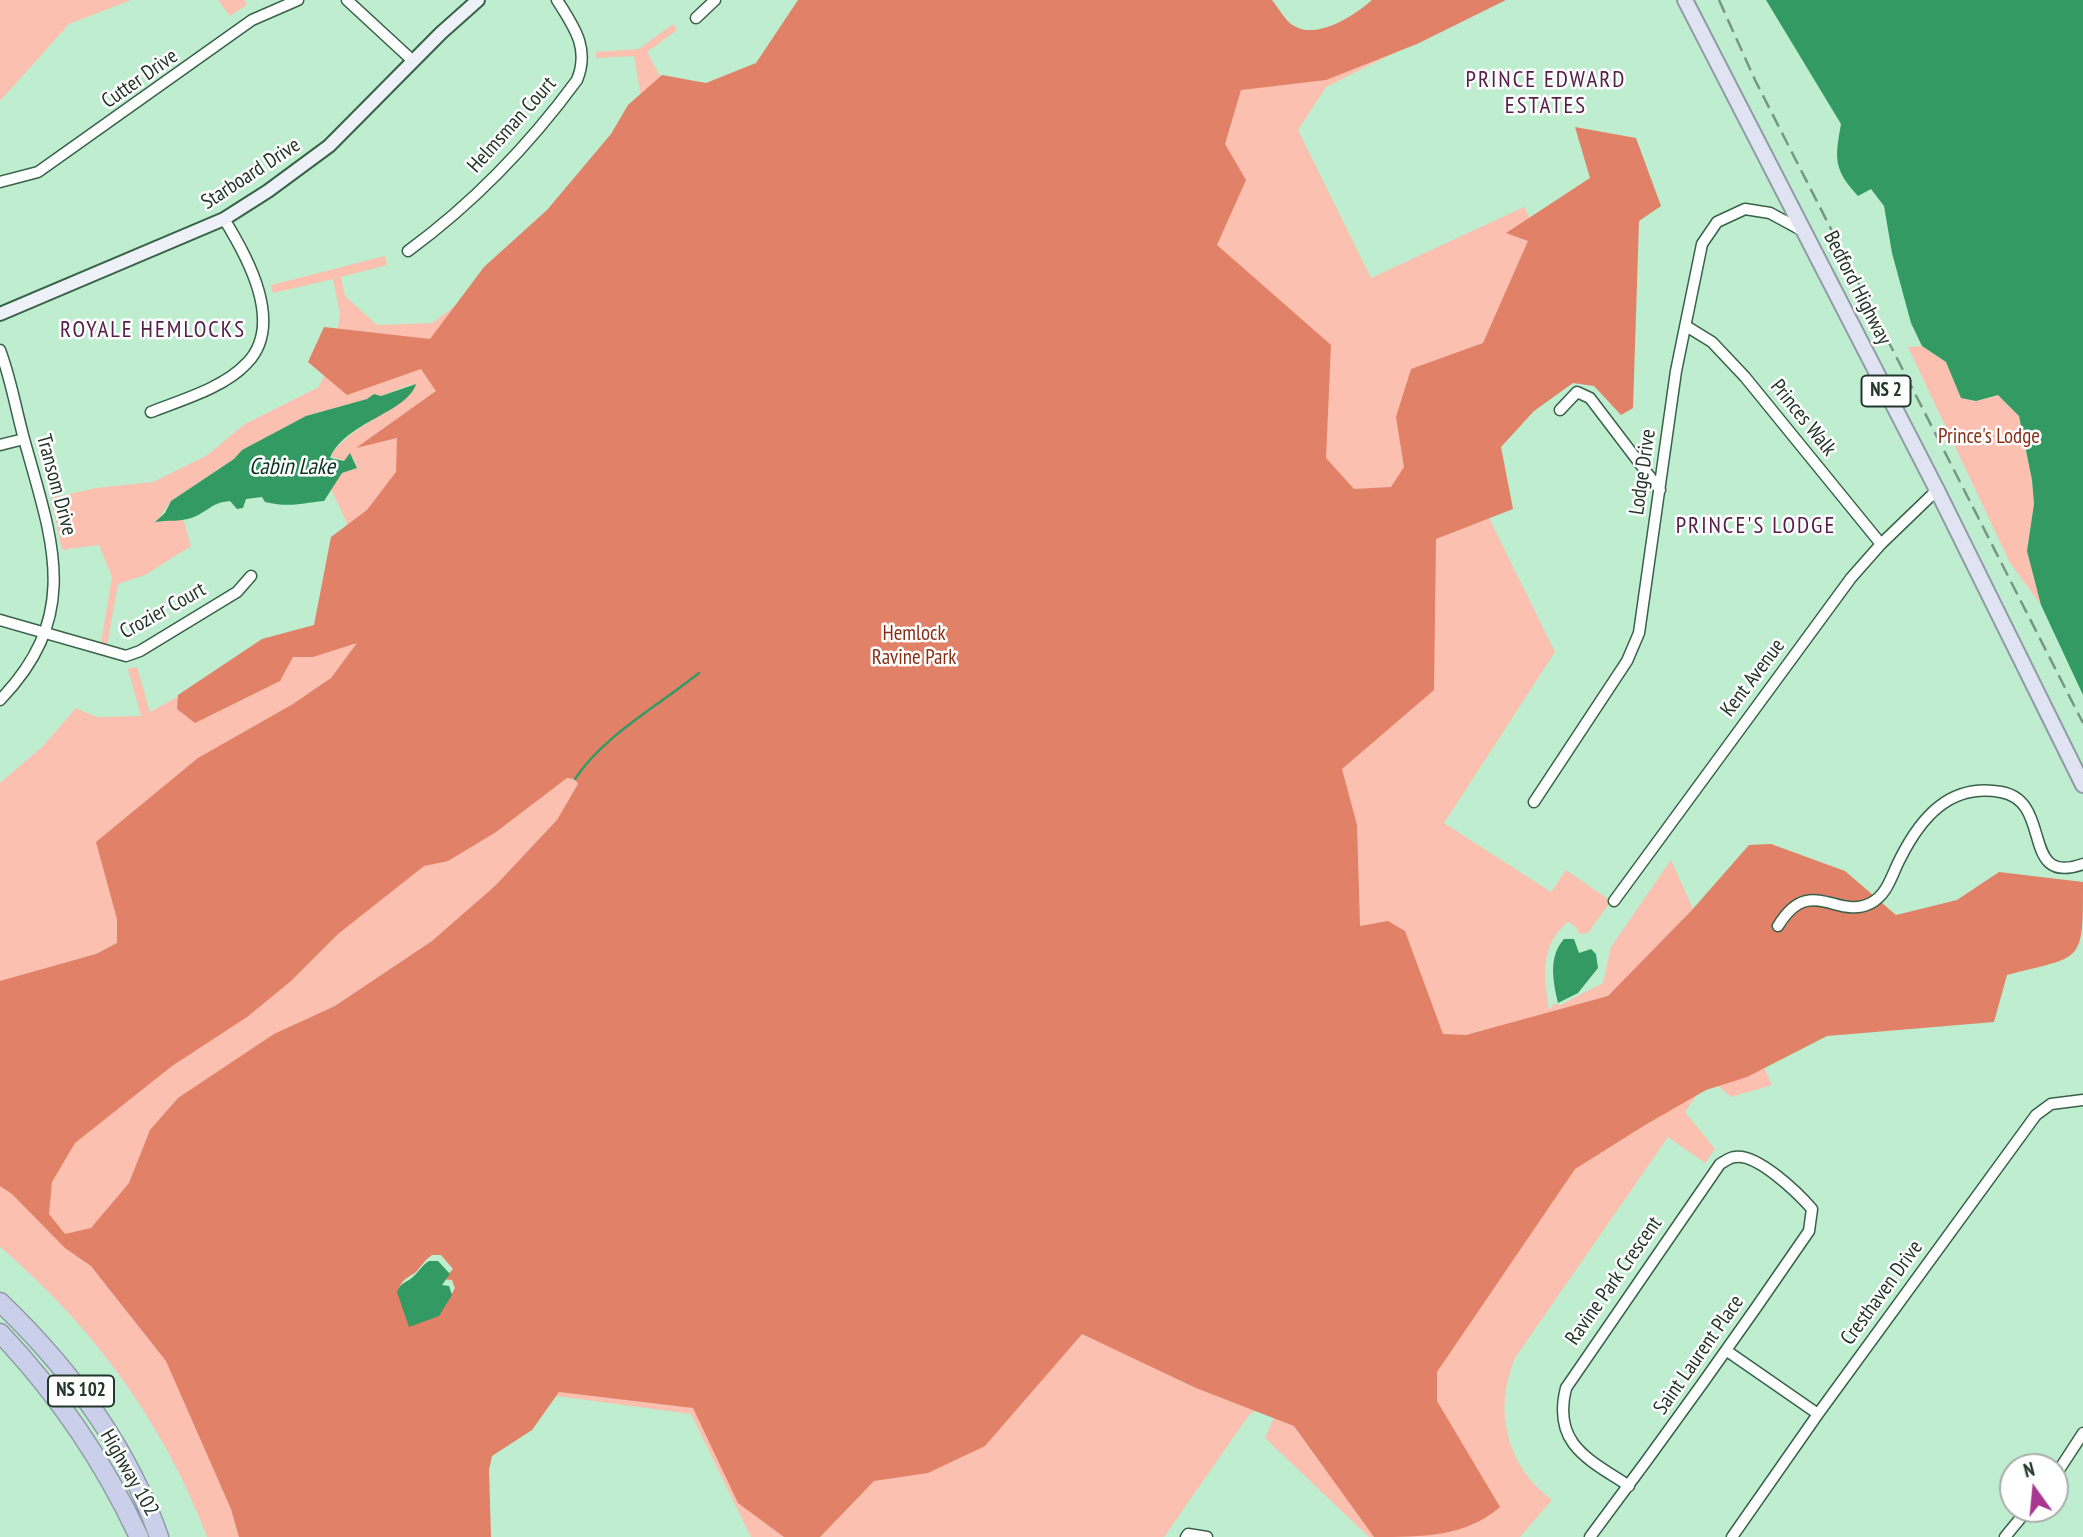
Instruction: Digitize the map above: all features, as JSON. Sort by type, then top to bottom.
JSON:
[{"type":"highway","name":"Highway 102","points":[[0,1302],[29,1330],[89,1400],[143,1493],[159,1537]]},
{"type":"highway","name":"Highway 102","points":[[0,1334],[38,1376],[115,1486],[139,1537]]},
{"type":"highway","points":[[93,1454],[127,1537]]},
{"type":"highway","points":[[143,1493],[166,1537]]},
{"type":"main road","name":"Bedford Highway","points":[[1685,0],[1937,489],[2083,785]]},
{"type":"street","name":"Cutter Drive","points":[[0,182],[38,172],[252,20],[298,0]]},
{"type":"street","points":[[346,0],[413,61]]},
{"type":"street","name":"Starboard Drive","points":[[0,314],[224,219],[268,191],[328,146],[478,0]]},
{"type":"street","name":"Helmsman Court","points":[[408,251],[465,204],[508,162],[577,80],[584,55],[582,44],[557,0]]},
{"type":"street","points":[[696,18],[715,0]]},
{"type":"street","name":"Lodge Drive","points":[[1534,802],[1627,661],[1639,633],[1700,249],[1717,222],[1732,214],[1758,209],[1805,232]]},
{"type":"street","points":[[151,412],[230,377],[247,363],[259,347],[261,290],[224,219]]},
{"type":"street","name":"Princes Walk","points":[[1686,326],[1712,342],[1745,377],[1881,544]]},
{"type":"street","name":"Transom Drive","points":[[0,350],[45,507],[54,557],[54,595],[45,632],[23,677],[0,700]]},
{"type":"street","points":[[1560,410],[1577,392],[1590,398],[1660,490]]},
{"type":"street","points":[[0,444],[24,439]]},
{"type":"street","name":"Kent Avenue","points":[[1614,901],[1773,682],[1881,544],[1937,489]]},
{"type":"street","name":"Crozier Court","points":[[0,620],[126,656],[140,651],[237,592],[251,576]]},
{"type":"street","points":[[1778,926],[1790,910],[1815,899],[1844,906],[1861,906],[1872,902],[1888,886],[1919,824],[1957,794],[1967,791],[2004,792],[2012,796],[2029,808],[2039,847],[2048,862],[2065,868],[2083,864]]},
{"type":"street","name":"Cresthaven Drive","points":[[1732,1537],[1818,1414],[2036,1115],[2051,1104],[2083,1100]]},
{"type":"street","name":"Ravine Park Crescent","points":[[1629,1486],[1581,1454],[1567,1436],[1561,1410],[1566,1388],[1720,1164],[1734,1157],[1749,1158],[1796,1190]]},
{"type":"street","name":"Saint Laurent Place","points":[[1590,1537],[1727,1351],[1809,1231],[1812,1209],[1796,1190]]},
{"type":"street","points":[[1727,1351],[1818,1414]]},
{"type":"street","points":[[2069,1454],[2083,1433]]},
{"type":"street","points":[[2005,1537],[2016,1523]]},
{"type":"street","points":[[1186,1537],[1206,1536]]},
{"type":"green space","points":[[0,0],[131,0],[69,24],[0,101]]},
{"type":"green space","points":[[218,0],[245,0],[247,5],[230,16]]},
{"type":"green space","name":"Hemlock Ravine Park","points":[[798,0],[1272,0],[1291,24],[1304,30],[1314,30],[1346,19],[1372,0],[1506,0],[1417,44],[1326,80],[1241,90],[1225,144],[1246,180],[1217,245],[1331,345],[1326,458],[1354,489],[1391,487],[1404,467],[1396,417],[1411,369],[1483,343],[1528,241],[1506,233],[1590,178],[1575,127],[1636,138],[1661,206],[1639,221],[1633,408],[1621,415],[1594,386],[1573,383],[1534,411],[1501,447],[1513,509],[1436,539],[1434,690],[1342,769],[1357,825],[1360,926],[1388,921],[1405,931],[1443,1034],[1466,1035],[1608,996],[1692,910],[1749,845],[1771,844],[1845,871],[1896,915],[1957,900],[1999,872],[2083,882],[2082,929],[2074,952],[2051,964],[2007,975],[1994,1022],[1827,1036],[1747,1077],[1706,1090],[1575,1169],[1437,1372],[1437,1401],[1500,1507],[1487,1517],[1458,1530],[1442,1533],[1374,1537],[1294,1426],[1196,1388],[1082,1334],[985,1446],[928,1473],[874,1481],[820,1537],[784,1537],[738,1503],[693,1408],[559,1392],[532,1430],[492,1456],[489,1470],[491,1537],[239,1537],[231,1509],[166,1361],[91,1266],[65,1248],[12,1194],[0,1186],[0,981],[96,954],[117,943],[117,919],[96,842],[198,758],[293,704],[331,678],[357,643],[313,657],[293,657],[280,681],[195,723],[177,709],[178,695],[262,639],[314,625],[331,537],[367,510],[396,472],[397,438],[356,448],[436,391],[421,369],[347,395],[308,362],[324,327],[430,339],[484,267],[547,210],[611,134],[628,105],[662,75],[706,83],[756,63]],"holes":[[[567,778],[575,779],[578,784],[557,820],[495,886],[432,941],[335,1006],[274,1034],[178,1098],[150,1130],[129,1183],[91,1228],[65,1234],[49,1214],[52,1182],[75,1143],[172,1066],[247,1017],[291,981],[338,934],[424,866],[448,861],[496,832]],[[432,1255],[441,1255],[453,1269],[444,1279],[452,1280],[455,1288],[447,1303],[399,1288],[404,1280]]]},
{"type":"green space","name":"Hemlock Ravine Park","points":[[1264,0],[1301,74],[1500,0],[1326,87],[1298,130],[1371,278],[1524,207],[1577,310],[1455,449],[1555,652],[1444,823],[1551,892],[1566,870],[1611,901],[1588,933],[1579,934],[1576,927],[1568,922],[1552,941],[1545,974],[1549,1010],[1554,1004],[1560,1005],[1603,983],[1611,947],[1671,860],[1772,1085],[1731,1097],[1709,1078],[1685,1112],[1715,1149],[1705,1163],[1668,1137],[1515,1358],[1505,1397],[1508,1436],[1524,1471],[1552,1500],[1520,1537],[1369,1537],[1265,1438],[1286,1391],[1249,1415],[1164,1537],[751,1537],[691,1414],[421,1378],[397,1537],[207,1537],[190,1495],[169,1455],[122,1378],[65,1309],[0,1247],[0,783],[43,746],[76,708],[96,717],[141,716],[128,669],[137,667],[150,712],[179,696],[284,661],[360,575],[347,523],[331,489],[342,473],[357,468],[353,457],[344,461],[330,456],[349,436],[414,389],[412,384],[381,396],[374,394],[367,399],[306,416],[242,450],[234,459],[171,501],[156,522],[183,519],[191,546],[145,575],[118,584],[107,645],[101,643],[112,577],[99,545],[62,550],[51,498],[96,488],[153,482],[206,456],[245,424],[319,387],[334,352],[340,314],[333,279],[273,293],[271,285],[385,256],[387,265],[341,277],[345,296],[377,325],[432,323],[465,299],[643,107],[634,56],[596,58],[596,52],[639,49],[673,24],[677,30],[647,52],[670,94]],"holes":[[[441,1255],[453,1269],[445,1280],[452,1280],[455,1288],[447,1303],[399,1288],[429,1257]]]},
{"type":"green space","name":"Prince's Lodge","points":[[1922,346],[1946,362],[1961,398],[1976,401],[1998,395],[2019,416],[2034,504],[2027,551],[2041,605],[2010,563],[1908,347]]},
{"type":"water","points":[[1766,0],[2083,0],[2083,695],[2041,605],[2027,551],[2034,504],[2019,416],[1998,395],[1976,401],[1961,398],[1946,362],[1922,346],[1911,323],[1892,253],[1884,206],[1871,189],[1858,196],[1844,178],[1837,155],[1841,124]]},
{"type":"water","name":"Cabin Lake","points":[[416,384],[401,403],[361,426],[338,446],[330,458],[344,461],[350,453],[357,468],[342,473],[324,501],[282,505],[265,502],[262,497],[246,499],[243,508],[237,509],[230,501],[214,505],[190,519],[155,522],[165,513],[171,501],[234,459],[242,450],[306,416],[367,399],[374,394],[381,396]]},
{"type":"water","points":[[1564,939],[1574,939],[1579,953],[1591,949],[1596,954],[1598,968],[1578,993],[1558,1003],[1553,978],[1554,961]]},
{"type":"water","points":[[429,1261],[438,1261],[450,1274],[442,1285],[449,1286],[452,1295],[439,1316],[409,1327],[397,1292],[402,1284]]},
{"type":"waterway","points":[[575,779],[587,763],[616,735],[699,673]]},
{"type":"railway","points":[[1719,0],[1755,80],[2083,723]]},
{"type":"district","name":"PRINCE EDWARD ESTATES","points":[[1546,93]]},
{"type":"district","name":"ROYALE HEMLOCKS","points":[[153,330]]},
{"type":"district","name":"PRINCE'S LODGE","points":[[1756,526]]}]
